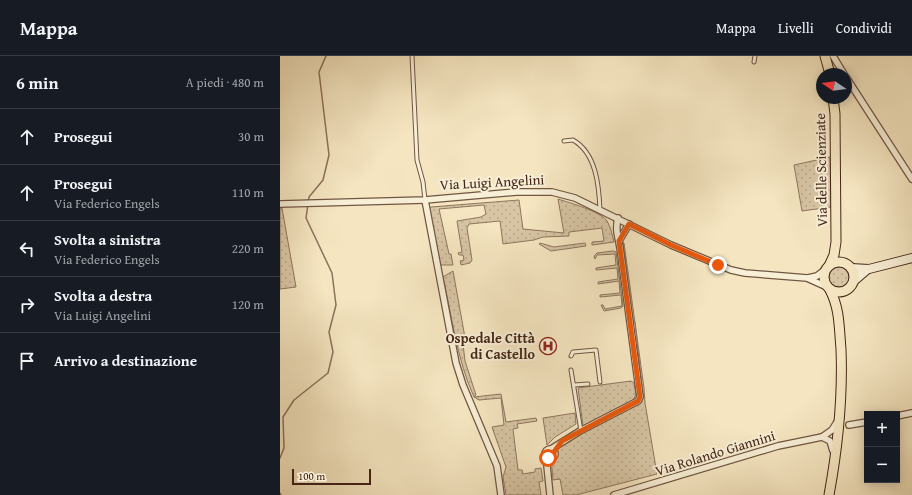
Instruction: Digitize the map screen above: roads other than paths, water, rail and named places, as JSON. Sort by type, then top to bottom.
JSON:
[{"type":"main road","points":[[825,56],[828,68]]},
{"type":"main road","name":"Via delle Scienziate","points":[[827,268],[834,255],[836,242],[834,104]]},
{"type":"main road","name":"Via delle Scienziate","points":[[836,242],[839,254],[849,266]]},
{"type":"main road","points":[[839,312],[824,278],[827,268],[837,262],[849,266],[869,269],[912,258]]},
{"type":"main road","points":[[849,266],[854,274],[854,281]]},
{"type":"main road","points":[[829,495],[842,404],[839,312],[841,301],[848,289],[854,281],[869,269]]},
{"type":"main road","points":[[828,288],[839,292],[848,289]]},
{"type":"street","points":[[833,56],[840,68]]},
{"type":"street","points":[[852,86],[912,179]]},
{"type":"street","name":"Via Luigi Angelini","points":[[280,204],[425,200],[517,192],[552,192],[575,198],[671,245],[731,270],[745,273],[807,278],[817,276],[827,268]]},
{"type":"street","points":[[425,200],[448,328],[456,363],[468,399],[497,466],[501,495]]},
{"type":"street","points":[[550,495],[547,470],[548,458],[546,452],[553,450],[562,441],[581,430],[638,401],[640,397],[619,241],[615,228],[618,218]]},
{"type":"street","points":[[619,241],[629,224]]},
{"type":"street","name":"Via Luigi Angelini","points":[[807,278],[828,288]]},
{"type":"street","points":[[832,474],[833,446],[830,441],[822,437],[835,428],[842,404]]},
{"type":"street","points":[[900,415],[912,413]]},
{"type":"street","points":[[849,426],[864,423]]},
{"type":"street","name":"Via Rolando Giannini","points":[[614,495],[778,446],[822,437]]},
{"type":"lane","points":[[412,56],[417,160],[423,182],[425,200]]},
{"type":"lane","points":[[754,62],[755,56]]},
{"type":"lane","points":[[564,141],[573,140],[581,144],[592,163],[599,188],[600,210]]},
{"type":"lane","points":[[571,356],[573,352],[596,350],[600,382]]},
{"type":"lane","points":[[571,370],[581,430]]},
{"type":"lane","points":[[574,385],[588,384]]},
{"type":"waterway","points":[[280,458],[284,448],[283,417],[294,400],[328,373],[333,352],[329,332],[336,305],[332,273],[306,218],[309,197],[323,180],[329,155],[319,72],[326,56]]},
{"type":"place","name":"Ospedale Città di Castello","points":[[548,346]]}]
